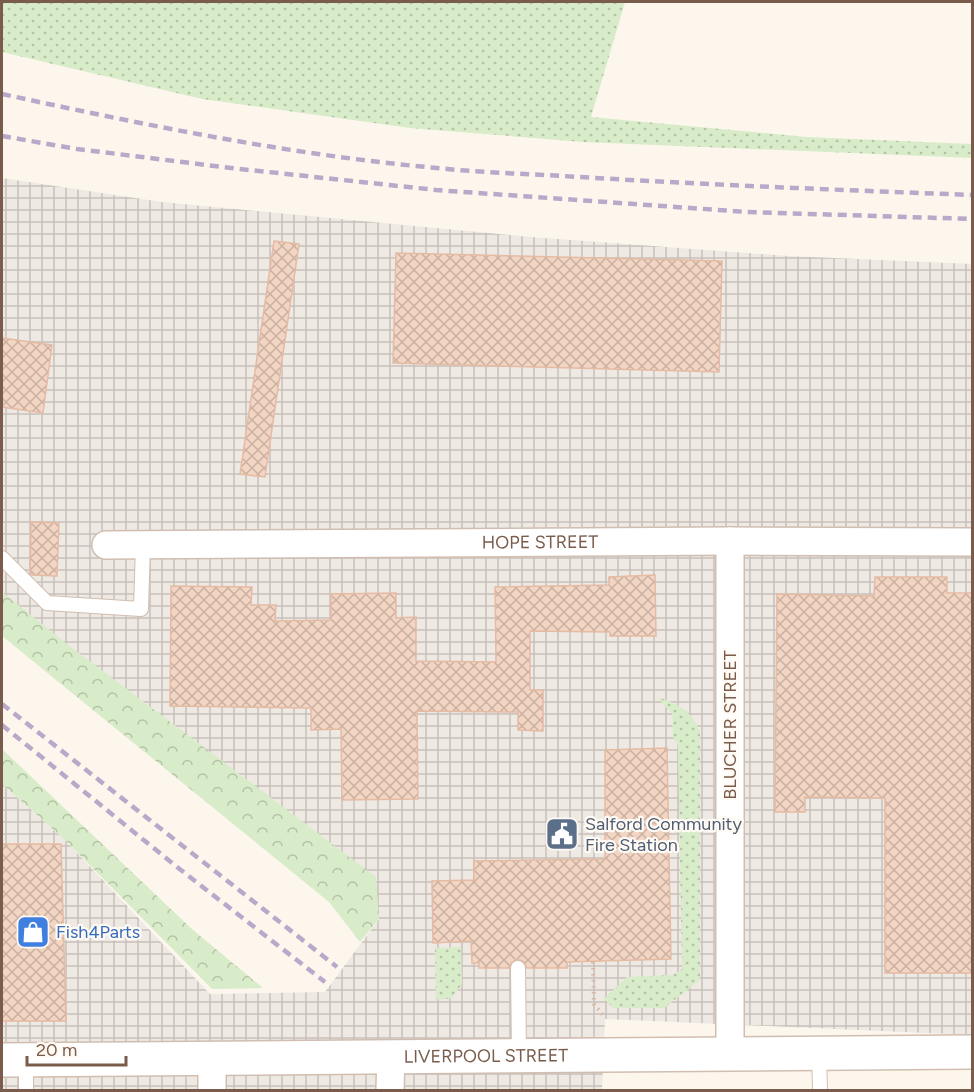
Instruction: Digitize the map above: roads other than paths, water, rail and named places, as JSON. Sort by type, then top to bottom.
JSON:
[{"type":"street","name":"HOPE STREET","points":[[106,545],[730,541],[972,542]]},
{"type":"street","name":"BLUCHER STREET","points":[[730,541],[730,1053]]},
{"type":"street","name":"LIVERPOOL STREET","points":[[18,1070],[212,1075],[391,1056],[972,1052]]},
{"type":"street","points":[[390,1090],[391,1056]]},
{"type":"lane","points":[[2,558],[47,603],[141,609],[143,545]]},
{"type":"lane","points":[[518,968],[519,1055]]},
{"type":"lane","points":[[819,1053],[820,1090]]},
{"type":"railway","points":[[2,94],[218,138],[328,155],[455,170],[727,185],[972,195]]},
{"type":"railway","points":[[2,136],[77,149],[436,190],[747,212],[972,219]]},
{"type":"railway","points":[[2,704],[337,967]]},
{"type":"railway","points":[[2,725],[177,867],[325,982]]},
{"type":"place","name":"Salford Community Fire Station","points":[[562,834]]},
{"type":"place","name":"Fish4Parts","points":[[33,932]]}]
